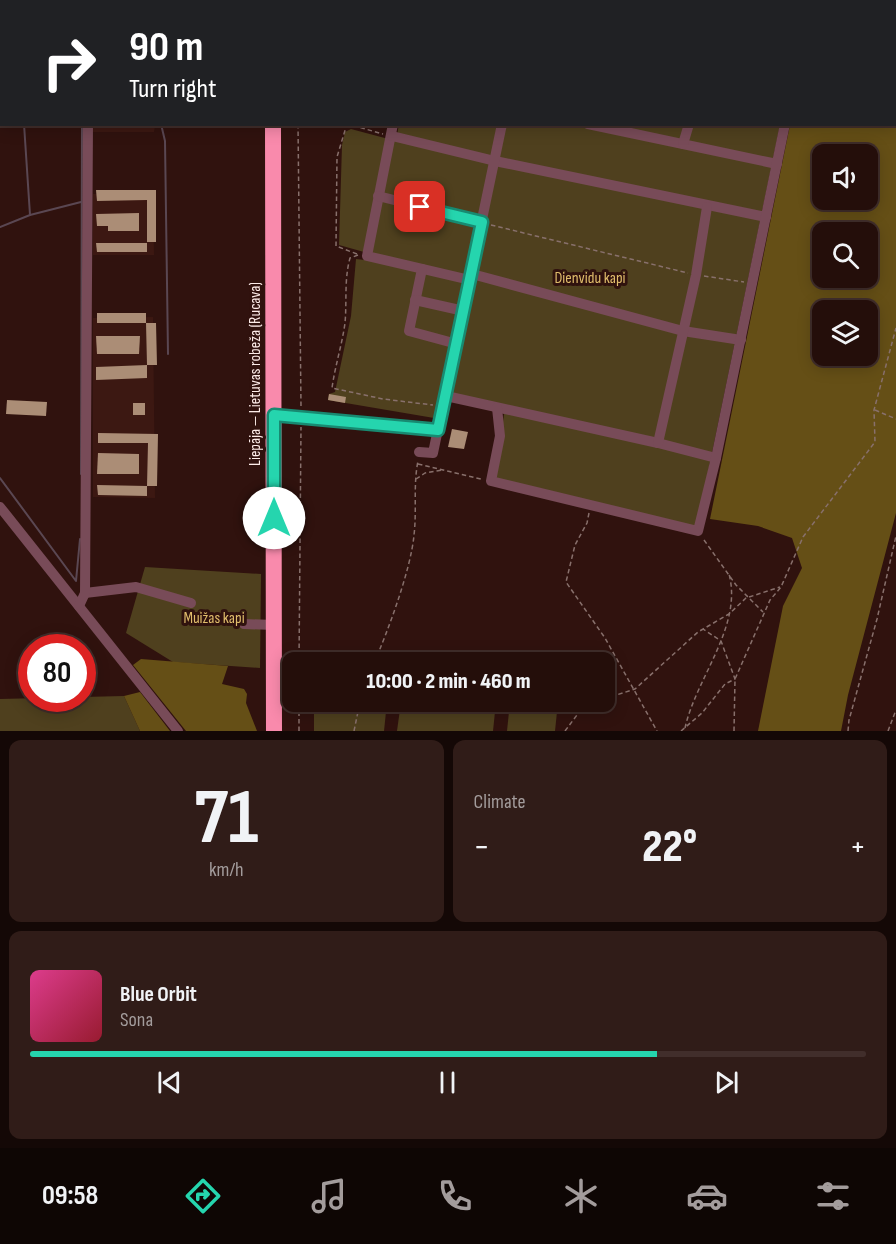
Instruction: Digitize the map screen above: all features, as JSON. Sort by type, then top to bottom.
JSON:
[{"type":"highway","name":"Liepāja — Lietuvas robeža (Rucava)","points":[[273,126],[274,731]]},
{"type":"street","points":[[79,606],[85,593],[87,126]]},
{"type":"street","points":[[418,458],[433,453],[502,126]]},
{"type":"street","points":[[598,126],[777,164]]},
{"type":"street","points":[[683,144],[688,126]]},
{"type":"street","points":[[497,408],[500,436],[491,481],[698,531],[716,459],[785,126]]},
{"type":"street","points":[[741,340],[683,331],[471,277],[367,256],[378,196],[392,130],[495,161],[707,207],[766,217]]},
{"type":"street","points":[[378,196],[482,222]]},
{"type":"street","points":[[658,443],[696,275],[707,207]]},
{"type":"street","points":[[423,269],[408,331],[457,344]]},
{"type":"street","points":[[416,300],[464,311]]},
{"type":"street","points":[[445,401],[497,408],[658,443],[716,459]]},
{"type":"street","points":[[274,415],[438,430]]},
{"type":"street","points":[[0,507],[178,731]]},
{"type":"street","points":[[85,593],[136,586],[191,603]]},
{"type":"street","points":[[244,624],[274,625]]},
{"type":"path","points":[[298,126],[301,417],[299,652]]},
{"type":"path","points":[[392,130],[346,127],[341,139],[336,180],[336,246],[359,254],[350,258],[345,276],[347,294],[345,326],[332,388],[383,399],[445,401]]},
{"type":"path","points":[[482,222],[696,275],[751,283]]},
{"type":"path","points":[[681,731],[702,713],[725,684],[735,679],[770,600],[781,587],[803,537],[875,442],[874,410],[896,328]]},
{"type":"path","points":[[874,410],[896,419]]},
{"type":"path","points":[[378,652],[410,555],[415,526],[414,480],[418,458],[443,470],[491,481]]},
{"type":"path","points":[[414,480],[425,473],[443,470]]},
{"type":"path","points":[[590,506],[587,523],[575,544],[566,582],[605,638],[657,731]]},
{"type":"path","points":[[698,531],[729,574],[764,613]]},
{"type":"path","points":[[848,731],[896,536]]},
{"type":"path","points":[[685,728],[704,672],[721,641],[729,614],[734,591],[729,574]]},
{"type":"path","points":[[615,695],[635,689],[702,629],[729,614],[749,597],[781,587]]},
{"type":"path","points":[[702,629],[721,641],[735,679],[734,731]]},
{"type":"path","points":[[888,731],[896,710]]},
{"type":"path","points":[[299,712],[299,731]]},
{"type":"path","points":[[354,731],[358,712]]},
{"type":"path","points":[[565,731],[579,712]]},
{"type":"shaded area","points":[[92,126],[155,126],[154,132],[92,132]]},
{"type":"shaded area","points":[[790,126],[896,126],[896,513],[848,695],[841,731],[758,731],[783,606],[802,568],[792,538],[758,526],[710,519]]},
{"type":"shaded area","points":[[153,193],[154,255],[93,255],[93,194]]},
{"type":"shaded area","points":[[153,317],[155,498],[93,497],[93,318]]},
{"type":"shaded area","points":[[141,659],[228,666],[222,684],[244,689],[247,694],[246,703],[257,731],[186,731],[133,665]]},
{"type":"shaded area","points":[[140,692],[170,731],[140,731],[124,696]]},
{"type":"green space","name":"Dienvidu kapi","points":[[399,126],[780,126],[697,525],[694,528],[496,479],[504,414],[441,391],[434,418],[328,400],[329,394],[335,392],[351,316],[356,259],[365,260],[364,252],[339,245],[342,145],[345,132],[351,129],[396,141]]},
{"type":"green space","name":"Muižas kapi","points":[[145,567],[261,574],[260,668],[173,662],[126,633]]},
{"type":"green space","points":[[124,696],[140,731],[0,731],[0,699],[18,699],[18,712],[96,712],[96,697]]},
{"type":"green space","points":[[314,712],[386,712],[384,731],[314,731]]},
{"type":"green space","points":[[400,712],[495,712],[493,731],[397,731]]},
{"type":"green space","points":[[509,712],[557,712],[555,731],[507,731]]},
{"type":"building","points":[[97,126],[156,126],[156,128],[97,128]]},
{"type":"building","points":[[96,190],[156,190],[156,242],[147,242],[147,200],[97,201]]},
{"type":"building","points":[[139,213],[139,231],[108,231],[108,226],[97,226],[96,214]]},
{"type":"building","points":[[96,243],[147,243],[147,252],[97,252]]},
{"type":"building","points":[[97,313],[146,313],[146,323],[97,323]]},
{"type":"building","points":[[146,323],[156,323],[157,365],[147,365]]},
{"type":"building","points":[[96,336],[140,336],[139,354],[97,354]]},
{"type":"building","points":[[147,365],[147,378],[96,380],[96,367]]},
{"type":"building","points":[[329,394],[346,397],[345,403],[328,400]]},
{"type":"building","points":[[7,400],[47,402],[46,416],[6,414]]},
{"type":"building","points":[[133,403],[145,403],[145,415],[133,415]]},
{"type":"building","points":[[452,429],[468,432],[464,449],[448,447]]},
{"type":"building","points":[[98,433],[158,434],[157,486],[147,486],[148,443],[98,443]]},
{"type":"building","points":[[98,453],[139,454],[139,474],[97,474]]},
{"type":"building","points":[[97,485],[147,486],[147,496],[98,495]]},
{"type":"waterway","points":[[24,126],[30,215]]},
{"type":"waterway","points":[[81,474],[82,126]]},
{"type":"waterway","points":[[161,126],[165,141],[168,354]]},
{"type":"waterway","points":[[0,227],[30,215],[81,202]]},
{"type":"waterway","points":[[0,478],[76,581],[80,539]]},
{"type":"route","points":[[274,518],[274,415],[438,430],[482,222],[420,207]]}]
